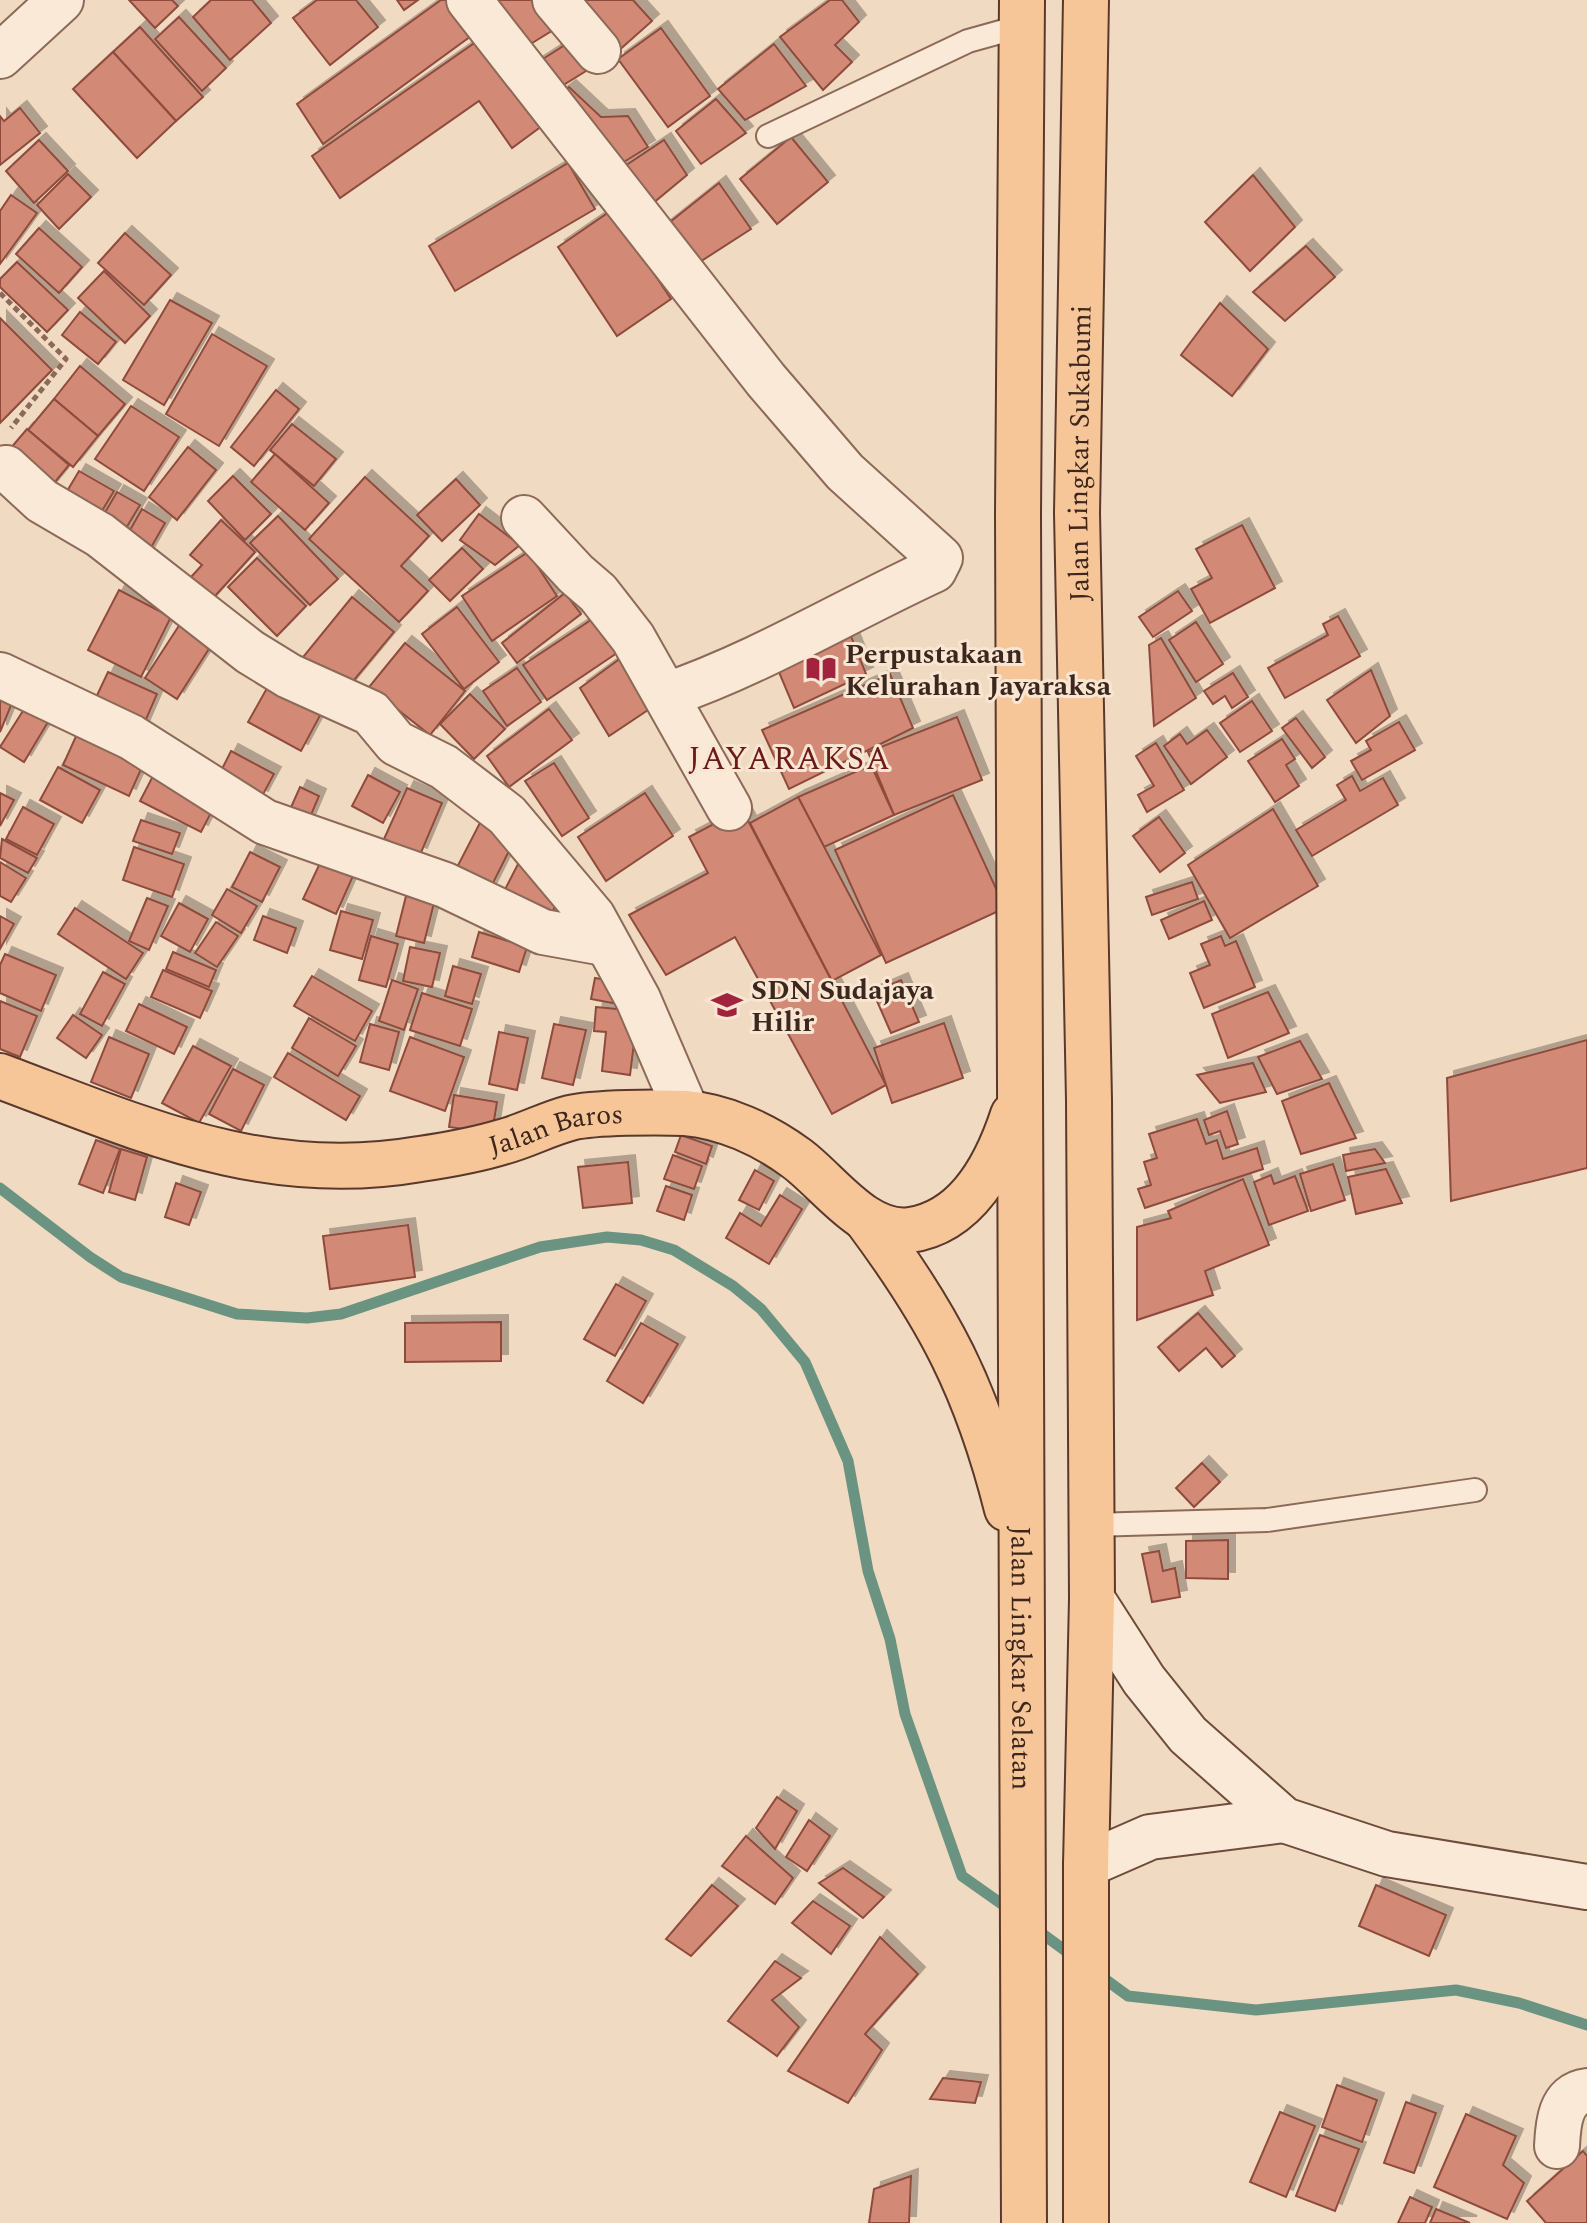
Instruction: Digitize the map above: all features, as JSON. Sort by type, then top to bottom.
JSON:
[{"type":"main road","name":"Jalan Lingkar Sukabumi","points":[[1086,0],[1077,513],[1089,1100],[1091,1525]]},
{"type":"main road","points":[[1020,1094],[1022,13]]},
{"type":"main road","name":"Jalan Baros","points":[[0,1076],[190,1144],[239,1157],[311,1168],[417,1160],[501,1143],[573,1117],[687,1113],[743,1128],[768,1140],[796,1158],[866,1219],[886,1227],[908,1230],[933,1223],[955,1210],[984,1181],[1005,1139],[1020,1094]]},
{"type":"main road","name":"Jalan Lingkar Selatan","points":[[1020,1094],[1024,2223]]},
{"type":"main road","points":[[866,1219],[917,1287],[949,1344],[982,1419],[1023,1574]]},
{"type":"main road","points":[[1086,2223],[1086,1865],[1091,1525]]},
{"type":"street","points":[[0,56],[61,0]]},
{"type":"street","points":[[469,0],[766,380],[845,472],[940,558],[934,570],[859,604],[743,666],[667,695]]},
{"type":"street","points":[[555,0],[598,51]]},
{"type":"street","points":[[8,449],[42,501],[100,535],[250,652],[289,676],[371,713],[396,743],[444,767],[507,815],[593,917],[604,943],[638,999],[652,1040],[687,1113]]},
{"type":"street","points":[[524,518],[598,593],[648,660],[729,808]]},
{"type":"street","points":[[0,675],[131,737],[265,822],[445,885],[543,932],[604,943]]},
{"type":"street","points":[[1092,1599],[1144,1680],[1188,1735],[1284,1820],[1399,1856],[1587,1887]]},
{"type":"street","points":[[1086,1865],[1150,1837],[1284,1820]]},
{"type":"street","points":[[1557,2146],[1558,2123],[1566,2102],[1572,2095],[1587,2091]]},
{"type":"lane","points":[[768,136],[1022,13]]},
{"type":"lane","points":[[1091,1525],[1267,1520],[1475,1490]]},
{"type":"path","points":[[0,293],[66,359],[8,449]]},
{"type":"building","points":[[129,0],[172,0],[178,6],[155,28]]},
{"type":"building","points":[[211,0],[252,0],[271,23],[230,60],[193,17]]},
{"type":"building","points":[[317,0],[356,0],[378,27],[330,65],[293,18]]},
{"type":"building","points":[[397,0],[418,0],[404,10]]},
{"type":"building","points":[[441,0],[462,0],[482,28],[323,144],[297,104]]},
{"type":"building","points":[[480,0],[545,0],[563,24],[516,53]]},
{"type":"building","points":[[579,0],[633,0],[652,21],[616,53]]},
{"type":"building","points":[[830,0],[842,0],[859,22],[835,45],[852,62],[823,90],[780,37]]},
{"type":"building","points":[[179,17],[226,68],[202,91],[155,39]]},
{"type":"building","points":[[140,27],[203,97],[176,121],[113,52]]},
{"type":"building","points":[[661,28],[710,96],[668,127],[618,59]]},
{"type":"building","points":[[486,35],[546,123],[512,148],[479,101],[340,198],[312,156]]},
{"type":"building","points":[[568,43],[586,71],[552,92],[535,64]]},
{"type":"building","points":[[774,44],[806,86],[745,120],[718,89]]},
{"type":"building","points":[[113,52],[176,121],[137,158],[73,89]]},
{"type":"building","points":[[569,87],[601,117],[628,116],[648,147],[611,170],[556,97]]},
{"type":"building","points":[[716,99],[746,133],[701,164],[676,131]]},
{"type":"building","points":[[20,108],[40,133],[0,165],[0,116],[4,121]]},
{"type":"building","points":[[791,137],[828,182],[777,224],[740,179]]},
{"type":"building","points":[[39,140],[68,171],[34,203],[6,171]]},
{"type":"building","points":[[664,140],[687,175],[640,214],[613,174]]},
{"type":"building","points":[[568,163],[595,209],[455,291],[429,246]]},
{"type":"building","points":[[68,174],[91,197],[59,229],[37,205]]},
{"type":"building","points":[[1253,175],[1295,227],[1250,271],[1205,222]]},
{"type":"building","points":[[719,183],[751,229],[689,269],[660,230]]},
{"type":"building","points":[[11,195],[37,213],[0,264],[0,211]]},
{"type":"building","points":[[612,210],[671,299],[617,336],[558,247]]},
{"type":"building","points":[[39,228],[82,267],[59,293],[16,254]]},
{"type":"building","points":[[125,233],[171,275],[144,305],[98,263]]},
{"type":"building","points":[[1306,246],[1335,277],[1285,321],[1253,292]]},
{"type":"building","points":[[17,262],[68,310],[47,332],[0,287],[0,279]]},
{"type":"building","points":[[104,271],[150,316],[125,343],[78,298]]},
{"type":"building","points":[[170,300],[212,323],[164,405],[123,380]]},
{"type":"building","points":[[1220,303],[1268,349],[1232,396],[1181,355]]},
{"type":"building","points":[[80,312],[116,342],[98,364],[62,335]]},
{"type":"building","points":[[0,318],[52,370],[0,423]]},
{"type":"building","points":[[212,334],[267,366],[219,446],[166,414]]},
{"type":"building","points":[[80,366],[125,404],[98,436],[54,399]]},
{"type":"building","points":[[276,390],[299,409],[254,466],[231,447]]},
{"type":"building","points":[[54,399],[98,436],[73,467],[28,430]]},
{"type":"building","points":[[131,406],[179,437],[144,491],[95,459]]},
{"type":"building","points":[[292,424],[336,459],[314,486],[270,450]]},
{"type":"building","points":[[27,429],[69,465],[46,493],[4,456]]},
{"type":"building","points":[[188,447],[216,470],[177,520],[149,497]]},
{"type":"building","points":[[275,454],[329,503],[305,530],[251,482]]},
{"type":"building","points":[[79,471],[114,491],[94,524],[60,503]]},
{"type":"building","points":[[233,476],[271,514],[245,540],[208,501]]},
{"type":"building","points":[[365,477],[429,536],[401,566],[428,591],[399,622],[309,539]]},
{"type":"building","points":[[456,479],[480,505],[442,541],[417,515]]},
{"type":"building","points":[[117,492],[140,505],[119,540],[97,526]]},
{"type":"building","points":[[142,509],[165,523],[145,558],[122,544]]},
{"type":"building","points":[[479,514],[520,545],[495,565],[460,540]]},
{"type":"building","points":[[278,516],[338,579],[310,605],[250,543]]},
{"type":"building","points":[[221,520],[255,552],[205,607],[182,587],[202,565],[190,555]]},
{"type":"building","points":[[1242,525],[1275,588],[1210,623],[1191,589],[1212,578],[1196,549]]},
{"type":"building","points":[[462,548],[483,569],[450,601],[429,580]]},
{"type":"building","points":[[528,552],[557,596],[492,641],[462,596]]},
{"type":"building","points":[[257,558],[306,606],[277,636],[228,587]]},
{"type":"building","points":[[119,590],[171,617],[141,677],[88,650]]},
{"type":"building","points":[[1178,591],[1192,611],[1153,637],[1139,617]]},
{"type":"building","points":[[565,593],[581,614],[517,663],[502,643]]},
{"type":"building","points":[[352,597],[394,632],[340,697],[299,662]]},
{"type":"building","points":[[457,607],[499,662],[464,689],[422,634]]},
{"type":"building","points":[[1338,616],[1360,656],[1285,698],[1268,668],[1328,635],[1323,624]]},
{"type":"building","points":[[594,618],[617,653],[547,700],[523,665]]},
{"type":"building","points":[[1196,622],[1223,664],[1196,682],[1169,640]]},
{"type":"building","points":[[180,624],[212,644],[177,699],[145,678]]},
{"type":"building","name":"Perpustakaan Kelurahan Jayaraksa","points":[[849,631],[866,674],[794,708],[776,665]]},
{"type":"building","points":[[1161,638],[1196,698],[1154,726],[1149,645]]},
{"type":"building","points":[[405,643],[465,691],[430,735],[369,687]]},
{"type":"building","points":[[625,655],[657,704],[609,736],[580,688]]},
{"type":"building","points":[[517,668],[541,702],[507,726],[483,691]]},
{"type":"building","points":[[1371,670],[1390,716],[1356,743],[1327,700]]},
{"type":"building","points":[[108,672],[157,694],[141,731],[91,708]]},
{"type":"building","points":[[1233,673],[1248,697],[1232,708],[1225,696],[1213,704],[1204,691]]},
{"type":"building","points":[[890,674],[913,728],[789,789],[762,730]]},
{"type":"building","points":[[271,681],[323,710],[301,751],[248,722]]},
{"type":"building","points":[[0,683],[17,691],[0,732]]},
{"type":"building","points":[[470,694],[505,729],[474,759],[440,724]]},
{"type":"building","points":[[1252,701],[1272,731],[1240,752],[1220,723]]},
{"type":"building","points":[[28,703],[51,717],[24,762],[0,747]]},
{"type":"building","points":[[549,709],[572,740],[509,787],[487,756]]},
{"type":"building","points":[[957,717],[982,780],[894,815],[868,752]]},
{"type":"building","points":[[1296,718],[1325,757],[1312,768],[1282,728]]},
{"type":"building","points":[[1399,722],[1415,750],[1362,780],[1351,761],[1371,750],[1366,741]]},
{"type":"building","points":[[1207,730],[1227,757],[1191,784],[1164,746],[1180,734],[1187,744]]},
{"type":"building","points":[[77,734],[143,765],[129,796],[63,765]]},
{"type":"building","points":[[1282,739],[1295,759],[1286,765],[1299,786],[1275,802],[1248,761]]},
{"type":"building","points":[[1156,743],[1184,790],[1147,812],[1138,795],[1154,786],[1136,756]]},
{"type":"building","points":[[231,751],[274,774],[261,798],[219,775]]},
{"type":"building","points":[[554,763],[589,818],[562,836],[525,781]]},
{"type":"building","points":[[871,765],[894,815],[824,847],[798,797]]},
{"type":"building","points":[[58,767],[100,790],[82,823],[40,800]]},
{"type":"building","points":[[154,774],[215,805],[201,832],[140,801]]},
{"type":"building","points":[[368,775],[400,792],[383,823],[352,806]]},
{"type":"building","points":[[1352,776],[1360,791],[1383,778],[1398,805],[1312,856],[1296,830],[1346,800],[1337,785]]},
{"type":"building","points":[[300,787],[319,796],[308,822],[288,814]]},
{"type":"building","points":[[407,788],[442,803],[420,855],[384,839]]},
{"type":"building","points":[[0,793],[14,800],[0,826]]},
{"type":"building","points":[[645,793],[673,836],[606,881],[578,837]]},
{"type":"building","points":[[953,795],[1005,908],[886,963],[835,850]]},
{"type":"building","points":[[798,797],[881,955],[832,981],[750,823]]},
{"type":"building","points":[[23,807],[54,824],[37,855],[6,839]]},
{"type":"building","points":[[742,809],[886,1085],[832,1114],[735,937],[666,975],[629,915],[708,873],[689,837]]},
{"type":"building","points":[[1273,809],[1318,886],[1230,938],[1188,865]]},
{"type":"building","points":[[484,815],[518,833],[487,895],[452,877]]},
{"type":"building","points":[[1159,817],[1185,853],[1160,872],[1133,836]]},
{"type":"building","points":[[141,820],[180,833],[172,854],[133,841]]},
{"type":"building","points":[[2,839],[37,858],[28,873],[0,858]]},
{"type":"building","points":[[134,847],[184,864],[172,897],[123,880]]},
{"type":"building","points":[[250,852],[280,867],[262,902],[232,887]]},
{"type":"building","points":[[321,861],[353,876],[336,914],[303,899]]},
{"type":"building","points":[[0,862],[26,878],[11,902],[0,896]]},
{"type":"building","points":[[518,864],[565,888],[549,918],[496,907]]},
{"type":"building","points":[[1192,882],[1198,899],[1152,915],[1146,897]]},
{"type":"building","points":[[227,889],[257,906],[241,933],[212,915]]},
{"type":"building","points":[[406,896],[434,903],[424,943],[396,936]]},
{"type":"building","points":[[147,898],[168,906],[149,950],[129,941]]},
{"type":"building","points":[[1204,901],[1212,920],[1169,939],[1161,920]]},
{"type":"building","points":[[179,903],[208,919],[190,952],[161,936]]},
{"type":"building","points":[[75,908],[143,953],[126,979],[58,934]]},
{"type":"building","points":[[341,911],[373,920],[362,959],[330,950]]},
{"type":"building","points":[[0,916],[14,924],[0,949]]},
{"type":"building","points":[[263,916],[296,928],[287,953],[254,940]]},
{"type":"building","points":[[216,922],[238,936],[217,967],[195,953]]},
{"type":"building","points":[[479,932],[527,947],[519,972],[472,957]]},
{"type":"building","points":[[371,936],[398,944],[386,987],[359,980]]},
{"type":"building","points":[[1221,936],[1225,946],[1236,941],[1255,987],[1204,1008],[1190,973],[1210,965],[1201,944]]},
{"type":"building","points":[[410,947],[440,953],[432,987],[403,981]]},
{"type":"building","points":[[173,952],[216,970],[209,987],[166,969]]},
{"type":"building","points":[[5,954],[56,975],[41,1011],[0,993],[0,965]]},
{"type":"building","points":[[453,966],[481,974],[472,1004],[445,996]]},
{"type":"building","points":[[163,970],[212,991],[200,1018],[151,997]]},
{"type":"building","points":[[103,972],[125,984],[102,1026],[80,1014]]},
{"type":"building","points":[[312,976],[372,1011],[355,1041],[294,1006]]},
{"type":"building","points":[[595,978],[627,983],[623,1005],[591,999]]},
{"type":"building","points":[[392,980],[418,989],[404,1030],[379,1021]]},
{"type":"building","points":[[901,980],[919,1022],[891,1033],[873,992]]},
{"type":"building","points":[[1268,992],[1289,1033],[1228,1058],[1212,1014]]},
{"type":"building","points":[[422,993],[472,1009],[460,1046],[410,1030]]},
{"type":"building","points":[[0,1001],[37,1016],[20,1057],[0,1049]]},
{"type":"building","points":[[139,1004],[187,1027],[174,1054],[126,1031]]},
{"type":"building","points":[[596,1007],[638,1011],[630,1075],[602,1071],[606,1032],[594,1031]]},
{"type":"building","points":[[73,1015],[102,1035],[86,1058],[57,1038]]},
{"type":"building","points":[[309,1018],[356,1046],[338,1076],[292,1048]]},
{"type":"building","points":[[944,1023],[963,1078],[892,1103],[874,1048]]},
{"type":"building","points":[[370,1024],[399,1032],[389,1070],[360,1062]]},
{"type":"building","points":[[554,1024],[586,1030],[573,1085],[542,1078]]},
{"type":"building","points":[[499,1032],[528,1038],[517,1090],[489,1084]]},
{"type":"building","points":[[109,1037],[149,1054],[131,1098],[91,1082]]},
{"type":"building","points":[[410,1037],[464,1057],[445,1111],[390,1091]]},
{"type":"building","points":[[1587,1040],[1587,1168],[1451,1201],[1447,1078]]},
{"type":"building","points":[[1300,1041],[1322,1079],[1277,1094],[1258,1057]]},
{"type":"building","points":[[193,1046],[231,1066],[199,1123],[162,1103]]},
{"type":"building","points":[[288,1053],[360,1096],[346,1120],[274,1077]]},
{"type":"building","points":[[1253,1063],[1266,1092],[1220,1103],[1197,1075]]},
{"type":"building","points":[[233,1069],[264,1085],[241,1131],[209,1114]]},
{"type":"building","points":[[1329,1083],[1356,1138],[1301,1154],[1282,1101]]},
{"type":"building","points":[[454,1095],[497,1102],[492,1133],[449,1127]]},
{"type":"building","points":[[1227,1111],[1238,1144],[1226,1148],[1220,1131],[1209,1135],[1204,1120]]},
{"type":"building","points":[[1197,1119],[1206,1144],[1217,1140],[1223,1159],[1257,1148],[1263,1169],[1145,1208],[1138,1189],[1151,1185],[1144,1162],[1157,1158],[1149,1134]]},
{"type":"building","points":[[681,1135],[712,1146],[706,1164],[675,1152]]},
{"type":"building","points":[[96,1140],[120,1149],[103,1193],[79,1184]]},
{"type":"building","points":[[121,1149],[147,1157],[135,1200],[109,1192]]},
{"type":"building","points":[[1375,1149],[1385,1163],[1346,1171],[1343,1155]]},
{"type":"building","points":[[673,1155],[702,1166],[694,1189],[664,1179]]},
{"type":"building","points":[[628,1162],[632,1203],[583,1208],[578,1167]]},
{"type":"building","points":[[1333,1164],[1345,1200],[1311,1211],[1300,1174]]},
{"type":"building","points":[[1386,1169],[1402,1203],[1356,1214],[1348,1177]]},
{"type":"building","points":[[755,1170],[774,1181],[759,1210],[739,1200]]},
{"type":"building","points":[[1271,1175],[1274,1184],[1295,1176],[1308,1211],[1269,1225],[1254,1182]]},
{"type":"building","points":[[1243,1179],[1269,1245],[1205,1271],[1213,1295],[1137,1320],[1137,1227],[1171,1218],[1168,1211]]},
{"type":"building","points":[[176,1183],[201,1192],[189,1225],[165,1217]]},
{"type":"building","points":[[666,1186],[692,1195],[684,1220],[657,1211]]},
{"type":"building","points":[[780,1195],[802,1209],[769,1264],[726,1238],[740,1213],[761,1226]]},
{"type":"building","points":[[408,1225],[415,1277],[330,1289],[323,1236]]},
{"type":"building","points":[[616,1284],[646,1301],[615,1356],[584,1339]]},
{"type":"building","points":[[1198,1313],[1235,1356],[1222,1367],[1206,1348],[1179,1371],[1158,1347]]},
{"type":"building","points":[[501,1322],[501,1361],[405,1362],[405,1323]]},
{"type":"building","points":[[641,1323],[678,1344],[643,1403],[607,1381]]},
{"type":"building","points":[[1202,1463],[1220,1482],[1194,1507],[1176,1488]]},
{"type":"building","points":[[1228,1540],[1228,1579],[1186,1578],[1186,1541]]},
{"type":"building","points":[[1159,1551],[1163,1571],[1175,1568],[1180,1597],[1152,1602],[1142,1554]]},
{"type":"building","points":[[777,1797],[797,1811],[775,1849],[756,1828]]},
{"type":"building","points":[[809,1820],[830,1836],[807,1871],[786,1857]]},
{"type":"building","points":[[746,1836],[793,1878],[775,1904],[722,1866]]},
{"type":"building","points":[[843,1868],[884,1897],[863,1918],[819,1883]]},
{"type":"building","points":[[712,1885],[738,1906],[691,1956],[666,1939]]},
{"type":"building","points":[[1376,1885],[1446,1915],[1429,1956],[1359,1926]]},
{"type":"building","points":[[813,1901],[850,1926],[831,1954],[792,1923]]},
{"type":"building","points":[[880,1937],[918,1974],[865,2034],[882,2050],[848,2103],[788,2071]]},
{"type":"building","points":[[775,1961],[801,1978],[772,2000],[799,2027],[777,2056],[728,2021]]},
{"type":"building","points":[[943,2078],[981,2082],[975,2103],[930,2099]]},
{"type":"building","points":[[1337,2085],[1377,2100],[1362,2142],[1322,2127]]},
{"type":"building","points":[[1406,2102],[1436,2113],[1414,2173],[1384,2163]]},
{"type":"building","points":[[1280,2112],[1315,2126],[1286,2197],[1250,2182]]},
{"type":"building","points":[[1466,2114],[1516,2136],[1503,2165],[1524,2183],[1507,2219],[1434,2187]]},
{"type":"building","points":[[1320,2135],[1359,2149],[1335,2211],[1296,2196]]},
{"type":"building","points":[[1583,2151],[1587,2156],[1587,2223],[1546,2223],[1527,2201]]},
{"type":"building","points":[[911,2176],[909,2223],[869,2223],[874,2189]]},
{"type":"building","points":[[1410,2197],[1432,2207],[1425,2223],[1398,2223]]},
{"type":"building","points":[[1436,2209],[1470,2223],[1430,2223]]},
{"type":"waterway","points":[[0,1188],[121,1277],[237,1314],[307,1318],[341,1314],[540,1247],[607,1237],[641,1240],[674,1250],[733,1286],[761,1309],[805,1362],[848,1461],[868,1571],[890,1639],[905,1714],[962,1876],[1013,1912]]},
{"type":"waterway","points":[[1033,1927],[1074,1957]]},
{"type":"waterway","points":[[1098,1974],[1128,1996],[1256,2010],[1456,1990],[1519,2003],[1587,2025]]},
{"type":"place","name":"Perpustakaan Kelurahan Jayaraksa","points":[[821,669]]},
{"type":"place","name":"SDN Sudajaya Hilir","points":[[727,1005]]},
{"type":"district","name":"JAYARAKSA","points":[[790,758]]}]
